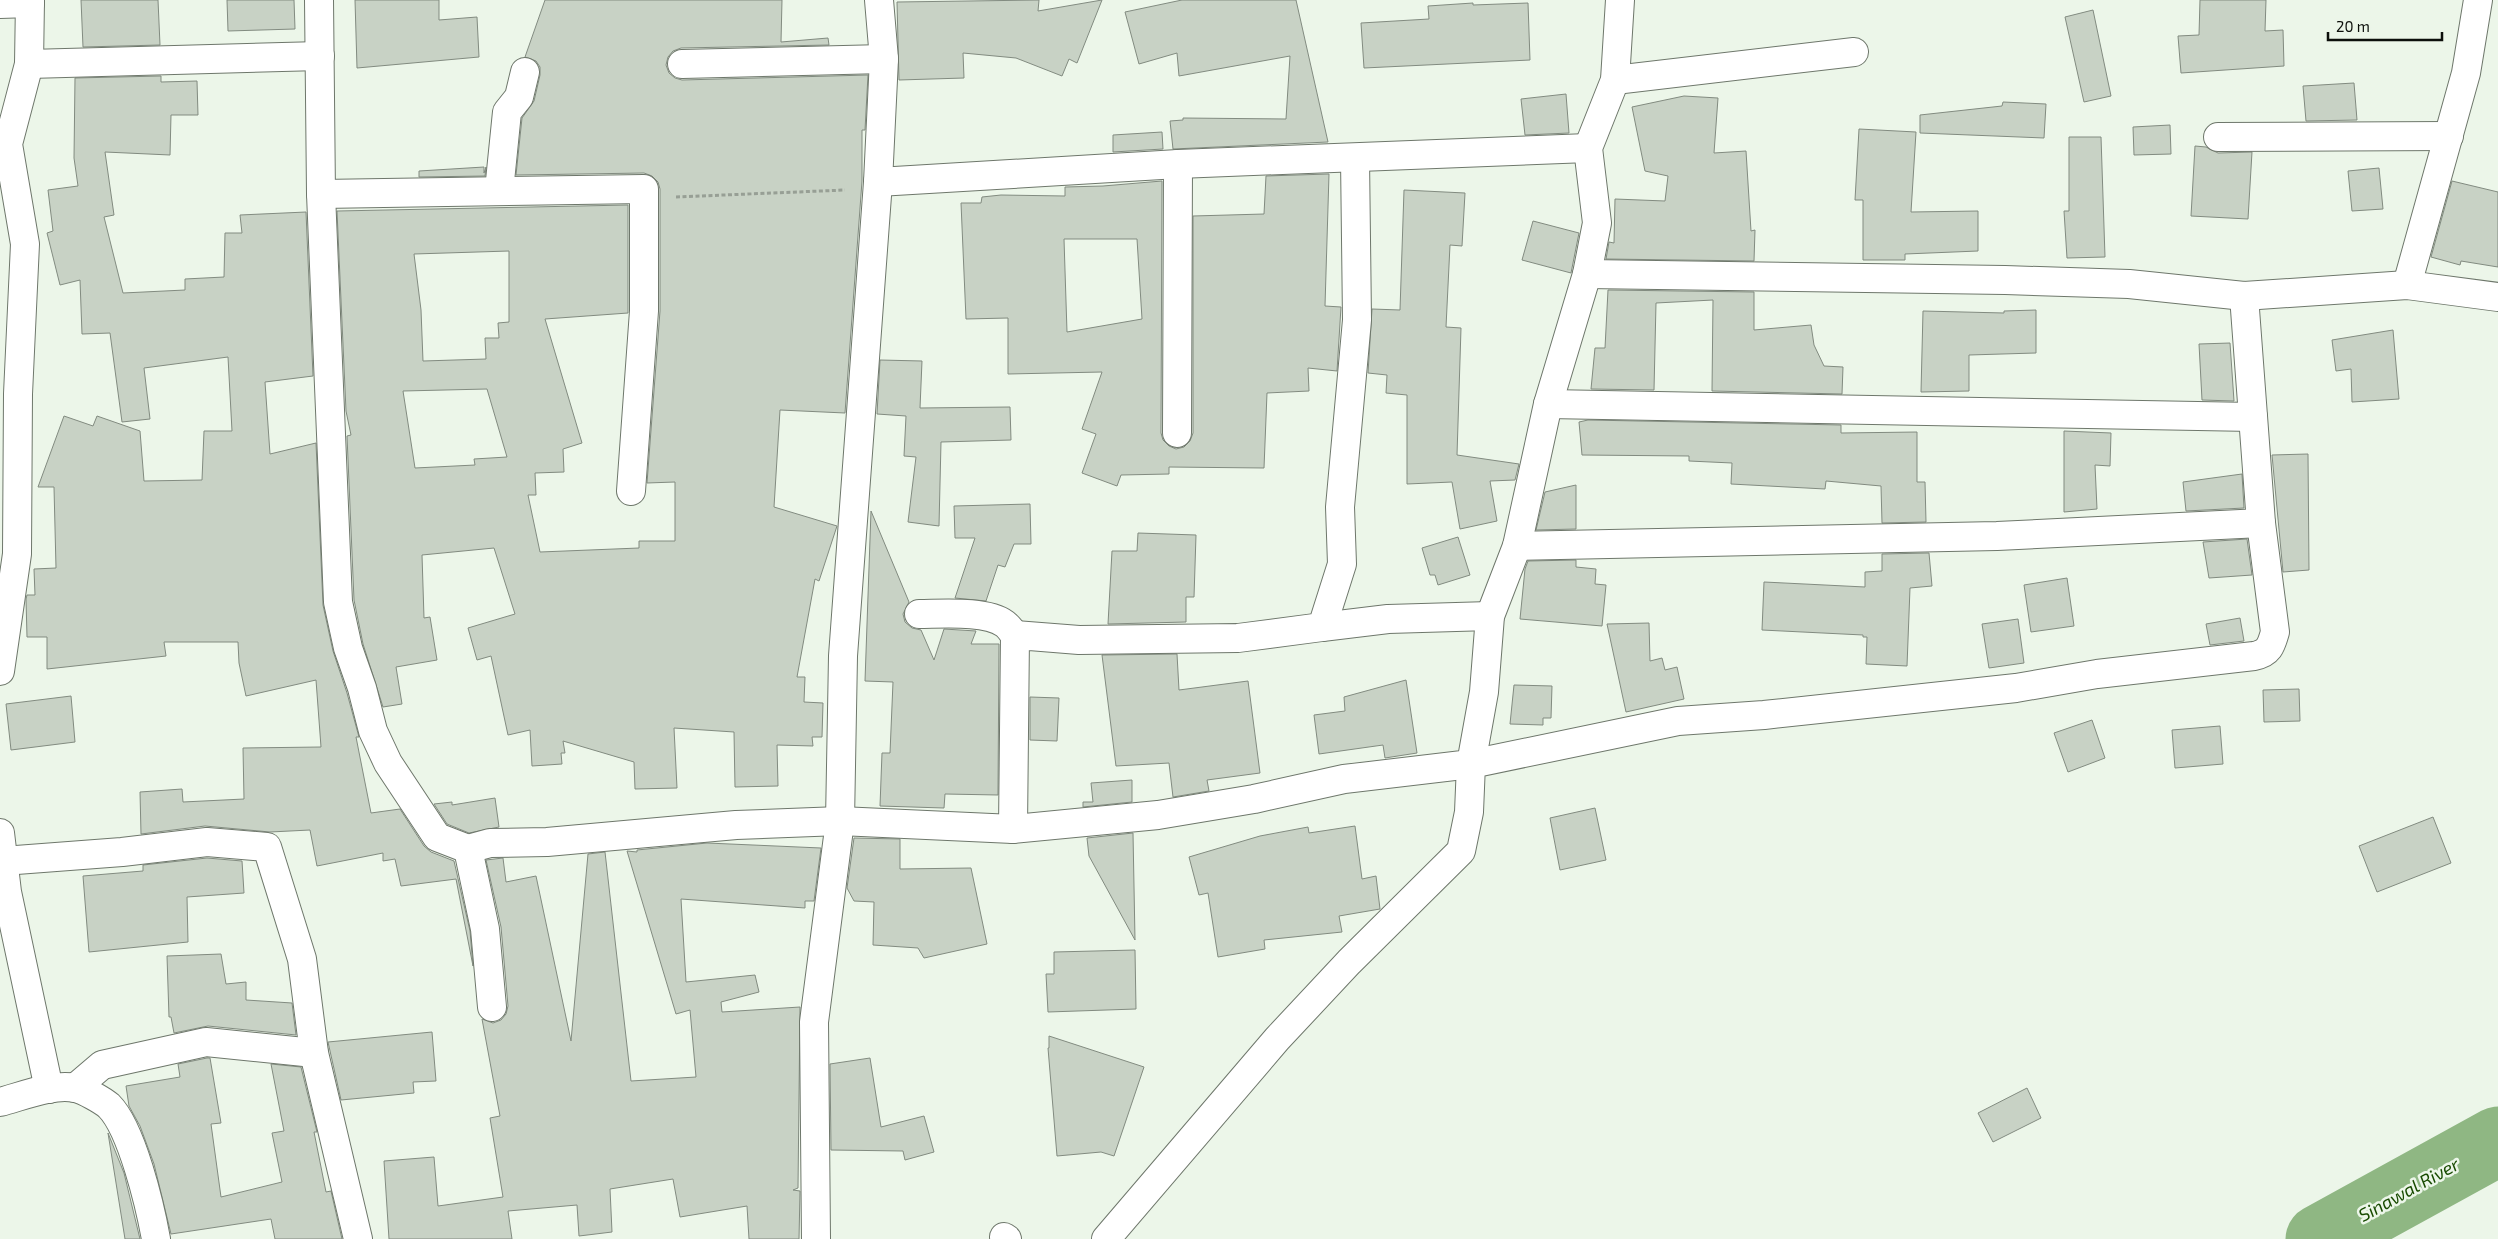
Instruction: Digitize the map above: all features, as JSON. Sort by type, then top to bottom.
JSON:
[{"type":"street","points":[[319,0],[321,194],[338,602],[348,648],[362,688],[373,731],[388,763],[437,837],[468,849],[490,843],[547,842],[736,825],[840,821],[1013,830],[1158,815],[1254,799],[1344,779],[1471,764],[1678,721],[1764,715],[2016,688],[2097,674],[2264,654],[2269,649],[2275,632],[2260,523],[2244,296]]},
{"type":"street","points":[[816,1239],[814,1022],[840,821],[843,656],[878,185],[884,59],[879,0]]},
{"type":"street","points":[[1106,1239],[1276,1039],[1461,851],[1469,812],[1471,764],[1484,692],[1490,616],[1518,546],[1548,404],[1587,274],[1597,223],[1588,148],[1615,80],[1620,0]]},
{"type":"street","points":[[2408,285],[2466,73],[2478,0]]},
{"type":"street","points":[[0,4],[30,1],[29,64],[8,144],[25,244],[9,395],[17,554],[2,654]]},
{"type":"street","points":[[1615,80],[1854,52]]},
{"type":"street","points":[[29,64],[320,56]]},
{"type":"street","points":[[682,64],[884,59]]},
{"type":"street","points":[[499,191],[507,112],[519,97],[525,72]]},
{"type":"street","points":[[2218,137],[2449,136]]},
{"type":"street","points":[[878,185],[1178,164],[1588,148]]},
{"type":"street","points":[[1322,627],[1342,564],[1340,507],[1357,320],[1355,158]]},
{"type":"street","points":[[1177,434],[1178,164]]},
{"type":"street","points":[[321,194],[644,189],[644,311],[631,491]]},
{"type":"street","points":[[1587,274],[2006,280],[2129,284],[2244,296],[2408,285],[2498,297]]},
{"type":"street","points":[[1548,404],[2253,417]]},
{"type":"street","points":[[1518,546],[1969,537],[2260,523]]},
{"type":"street","points":[[919,614],[957,614],[988,617],[1004,623],[1016,635],[1079,640],[1238,638],[1388,619],[1490,616]]},
{"type":"street","points":[[1013,830],[1016,635]]},
{"type":"street","points":[[0,833],[3,861],[3,892],[62,1088]]},
{"type":"street","points":[[3,861],[122,852],[207,842],[267,847],[302,959],[314,1053],[358,1239]]},
{"type":"street","points":[[468,849],[485,929],[492,1007]]},
{"type":"street","points":[[0,1102],[62,1088],[102,1065],[206,1042],[314,1053]]},
{"type":"street","points":[[62,1088],[108,1106],[121,1125],[136,1161],[156,1239]]},
{"type":"path","points":[[644,198],[878,185]]},
{"type":"building","points":[[81,0],[158,0],[160,45],[83,47]]},
{"type":"building","points":[[227,0],[294,0],[295,29],[228,31]]},
{"type":"building","points":[[355,0],[439,0],[439,20],[477,17],[479,57],[357,68]]},
{"type":"building","points":[[545,0],[782,0],[781,42],[828,38],[829,45],[681,48],[673,51],[668,57],[666,65],[669,73],[675,78],[682,80],[868,75],[865,130],[862,130],[862,181],[845,413],[780,410],[774,507],[837,526],[819,581],[815,579],[797,677],[805,677],[804,702],[823,703],[822,737],[812,737],[813,746],[777,745],[778,786],[735,787],[734,732],[674,728],[677,788],[635,789],[634,762],[563,741],[565,753],[561,753],[562,764],[532,766],[530,730],[508,735],[491,656],[477,660],[468,628],[515,614],[494,548],[422,555],[424,618],[430,617],[437,660],[396,667],[402,704],[383,707],[363,644],[354,600],[347,436],[351,435],[346,411],[337,211],[628,205],[628,313],[545,319],[582,443],[563,449],[564,472],[535,473],[536,495],[528,495],[540,552],[639,548],[639,541],[675,541],[675,482],[647,483],[660,311],[660,189],[658,182],[652,176],[644,173],[516,175],[522,118],[534,101],[540,75],[540,67],[536,61],[525,57]],"holes":[[[509,251],[509,322],[498,323],[499,338],[485,338],[486,359],[423,361],[421,310],[414,254]],[[487,389],[507,457],[474,459],[475,465],[415,468],[403,391]]]},
{"type":"building","points":[[1039,0],[1038,11],[1102,0],[1077,63],[1069,59],[1062,76],[1016,58],[963,53],[964,78],[899,80],[897,2]]},
{"type":"building","points":[[1182,0],[1296,0],[1328,142],[1173,149],[1170,121],[1183,120],[1183,118],[1286,119],[1290,56],[1179,76],[1177,53],[1139,64],[1125,12]]},
{"type":"building","points":[[2200,0],[2266,0],[2265,31],[2283,30],[2284,66],[2181,73],[2178,36],[2199,35]]},
{"type":"building","points":[[1473,3],[1473,5],[1528,3],[1530,60],[1364,68],[1361,23],[1429,19],[1428,6]]},
{"type":"building","points":[[2093,10],[2111,96],[2084,102],[2065,17]]},
{"type":"building","points":[[161,76],[161,82],[197,81],[198,115],[171,115],[170,155],[105,152],[114,215],[104,217],[123,293],[185,290],[185,279],[224,277],[225,233],[242,233],[240,215],[306,212],[313,376],[265,382],[270,454],[316,443],[323,605],[333,651],[359,737],[356,737],[371,813],[400,809],[424,846],[431,852],[454,861],[470,931],[473,966],[456,879],[401,886],[395,859],[383,861],[383,853],[317,866],[310,830],[270,832],[205,826],[141,834],[140,792],[182,789],[183,802],[244,799],[243,748],[321,747],[316,680],[246,696],[239,663],[238,642],[164,642],[166,656],[47,669],[47,637],[27,637],[26,599],[27,595],[35,595],[34,569],[56,568],[54,487],[38,487],[64,416],[93,426],[97,416],[140,431],[144,481],[202,480],[204,431],[232,431],[228,357],[144,368],[150,419],[122,422],[110,333],[82,334],[80,280],[60,285],[47,233],[53,231],[48,190],[78,186],[74,158],[75,78]]},
{"type":"building","points":[[2354,83],[2357,120],[2306,121],[2303,86]]},
{"type":"building","points":[[1566,94],[1569,133],[1525,135],[1521,99]]},
{"type":"building","points":[[1684,96],[1718,98],[1714,153],[1746,151],[1751,231],[1755,230],[1754,261],[1606,259],[1609,242],[1614,243],[1615,199],[1665,201],[1668,176],[1645,171],[1632,107]]},
{"type":"building","points":[[2003,102],[2046,104],[2044,138],[1920,133],[1920,115],[2002,106]]},
{"type":"building","points":[[2170,125],[2171,154],[2134,155],[2133,127]]},
{"type":"building","points":[[1859,129],[1916,132],[1911,212],[1978,211],[1978,251],[1905,254],[1905,260],[1863,260],[1863,200],[1855,200]]},
{"type":"building","points":[[1162,132],[1163,149],[1113,152],[1113,135]]},
{"type":"building","points":[[2069,137],[2101,137],[2105,257],[2067,258],[2064,211],[2069,211]]},
{"type":"building","points":[[2195,146],[2206,147],[2218,153],[2252,152],[2248,219],[2191,216]]},
{"type":"building","points":[[484,167],[484,173],[486,167],[485,176],[419,177],[419,171]]},
{"type":"building","points":[[2379,168],[2383,209],[2352,211],[2348,171]]},
{"type":"building","points":[[1329,174],[1325,306],[1341,307],[1337,371],[1308,368],[1309,391],[1267,393],[1264,468],[1169,467],[1169,474],[1121,475],[1117,486],[1082,473],[1096,434],[1082,429],[1102,372],[1008,374],[1008,318],[966,319],[961,203],[981,203],[982,197],[1001,195],[1065,196],[1065,187],[1162,181],[1161,433],[1163,440],[1169,446],[1176,449],[1184,447],[1190,441],[1193,433],[1193,216],[1264,214],[1266,176]],"holes":[[[1064,239],[1137,239],[1142,319],[1067,332]]]},
{"type":"building","points":[[2452,181],[2498,192],[2498,267],[2461,261],[2460,265],[2431,257]]},
{"type":"building","points":[[1404,190],[1465,193],[1462,246],[1450,245],[1446,327],[1461,328],[1457,455],[1519,464],[1515,480],[1490,481],[1497,521],[1460,529],[1452,482],[1407,484],[1407,395],[1386,393],[1387,375],[1368,373],[1372,309],[1400,310]]},
{"type":"building","points":[[1533,221],[1579,233],[1571,273],[1522,260]]},
{"type":"building","points":[[1608,290],[1754,292],[1754,330],[1811,325],[1814,345],[1824,366],[1843,367],[1842,394],[1712,391],[1713,300],[1656,303],[1654,390],[1591,389],[1595,348],[1605,348]]},
{"type":"building","points":[[2036,310],[2036,353],[1969,355],[1969,391],[1921,392],[1923,311],[2004,313],[2004,311]]},
{"type":"building","points":[[2393,330],[2399,399],[2352,402],[2351,369],[2336,371],[2332,340]]},
{"type":"building","points":[[2230,343],[2234,401],[2202,400],[2199,344]]},
{"type":"building","points":[[880,360],[922,361],[920,408],[1010,407],[1011,440],[941,442],[939,526],[908,522],[916,457],[904,456],[906,416],[877,414]]},
{"type":"building","points":[[1588,420],[1841,425],[1841,433],[1917,432],[1917,482],[1925,482],[1926,522],[1882,523],[1881,486],[1826,481],[1825,489],[1731,484],[1732,463],[1689,461],[1689,456],[1582,455],[1579,422]]},
{"type":"building","points":[[2064,431],[2111,433],[2110,466],[2095,465],[2097,509],[2064,512]]},
{"type":"building","points":[[2308,454],[2309,570],[2283,572],[2272,455]]},
{"type":"building","points":[[2242,474],[2244,508],[2186,511],[2183,482]]},
{"type":"building","points":[[1576,485],[1576,529],[1536,530],[1545,492]]},
{"type":"building","points":[[1030,504],[1031,544],[1014,544],[1005,567],[998,565],[986,601],[955,598],[975,538],[955,538],[954,506]]},
{"type":"building","points":[[871,511],[909,602],[903,614],[905,622],[912,628],[921,630],[934,660],[944,629],[976,631],[971,644],[999,644],[998,795],[945,794],[944,808],[880,806],[882,753],[890,753],[893,682],[865,681]]},
{"type":"building","points":[[1138,533],[1196,535],[1194,597],[1186,597],[1186,622],[1108,624],[1112,551],[1137,551]]},
{"type":"building","points":[[1458,537],[1470,575],[1438,585],[1435,575],[1430,575],[1422,548]]},
{"type":"building","points":[[2247,539],[2252,575],[2209,578],[2203,542]]},
{"type":"building","points":[[1929,553],[1932,586],[1910,588],[1907,666],[1866,664],[1867,637],[1863,637],[1863,635],[1762,630],[1764,582],[1865,587],[1865,572],[1882,571],[1882,554]]},
{"type":"building","points":[[1576,560],[1576,567],[1596,569],[1595,584],[1606,585],[1602,626],[1520,619],[1525,569],[1528,561]]},
{"type":"building","points":[[2067,578],[2074,626],[2031,632],[2024,585]]},
{"type":"building","points":[[2240,618],[2244,641],[2210,645],[2206,624]]},
{"type":"building","points":[[2018,619],[2024,663],[1989,668],[1982,624]]},
{"type":"building","points":[[1649,623],[1650,661],[1662,658],[1665,670],[1677,667],[1684,699],[1626,712],[1607,624]]},
{"type":"building","points":[[1177,654],[1179,690],[1248,681],[1260,773],[1207,780],[1209,791],[1173,797],[1169,763],[1116,766],[1102,655]]},
{"type":"building","points":[[1406,680],[1417,753],[1385,758],[1383,745],[1319,754],[1314,715],[1345,711],[1344,697]]},
{"type":"building","points":[[1514,685],[1552,686],[1551,718],[1543,718],[1543,725],[1510,724]]},
{"type":"building","points":[[2299,689],[2300,721],[2264,722],[2263,690]]},
{"type":"building","points":[[71,696],[75,742],[11,750],[6,704]]},
{"type":"building","points":[[1030,697],[1059,698],[1057,741],[1030,740]]},
{"type":"building","points":[[2092,720],[2105,758],[2068,772],[2054,733]]},
{"type":"building","points":[[2220,726],[2223,764],[2175,768],[2172,730]]},
{"type":"building","points":[[1132,780],[1132,802],[1083,807],[1083,802],[1093,802],[1091,783]]},
{"type":"building","points":[[495,798],[499,827],[469,833],[447,824],[434,804],[452,802],[452,805]]},
{"type":"building","points":[[1595,808],[1606,860],[1560,870],[1550,818]]},
{"type":"building","points":[[2433,817],[2451,863],[2377,892],[2359,846]]},
{"type":"building","points":[[1355,826],[1362,879],[1376,876],[1380,909],[1339,916],[1342,932],[1264,940],[1265,949],[1218,957],[1208,893],[1199,895],[1189,857],[1260,836],[1308,827],[1309,833]]},
{"type":"building","points":[[1133,833],[1135,940],[1089,856],[1087,838]]},
{"type":"building","points":[[854,838],[900,839],[900,869],[971,868],[987,944],[924,958],[918,948],[873,945],[874,902],[854,901],[847,888]]},
{"type":"building","points":[[707,843],[821,848],[814,901],[805,901],[805,908],[681,899],[686,982],[755,975],[759,992],[721,1002],[722,1012],[800,1007],[798,1188],[793,1190],[800,1191],[799,1239],[749,1239],[747,1206],[680,1217],[673,1179],[610,1189],[612,1232],[579,1236],[577,1205],[508,1211],[512,1239],[389,1239],[384,1161],[434,1157],[438,1206],[503,1197],[490,1118],[500,1116],[482,1019],[493,1023],[501,1020],[506,1014],[508,1006],[501,927],[486,860],[503,858],[506,882],[536,876],[571,1041],[588,854],[605,852],[631,1081],[696,1077],[690,1010],[676,1014],[627,851],[637,852],[637,850]]},
{"type":"building","points":[[207,858],[242,861],[244,893],[187,897],[188,942],[89,952],[83,876],[143,871],[143,865]]},
{"type":"building","points":[[1135,950],[1136,1009],[1048,1012],[1046,974],[1054,974],[1054,952]]},
{"type":"building","points":[[221,954],[226,984],[246,982],[246,1000],[292,1003],[296,1035],[208,1026],[174,1033],[171,1017],[169,1017],[167,956]]},
{"type":"building","points":[[432,1032],[436,1081],[413,1082],[414,1093],[341,1100],[328,1042]]},
{"type":"building","points":[[1049,1036],[1144,1067],[1114,1156],[1101,1152],[1057,1156],[1048,1048]]},
{"type":"building","points":[[210,1058],[221,1123],[211,1124],[221,1197],[282,1182],[272,1133],[284,1131],[271,1064],[301,1067],[317,1132],[314,1132],[326,1192],[331,1191],[342,1239],[275,1239],[271,1219],[171,1234],[154,1164],[140,1126],[129,1106],[126,1086],[180,1077],[178,1064]]},
{"type":"building","points":[[870,1058],[881,1127],[924,1116],[934,1152],[905,1160],[903,1151],[831,1150],[830,1064]]},
{"type":"building","points":[[2027,1088],[2041,1118],[1993,1142],[1978,1113]]},
{"type":"building","points":[[108,1133],[124,1173],[140,1239],[125,1239]]},
{"type":"waterway","name":"Sinawal River","points":[[2320,1239],[2498,1141]]}]
